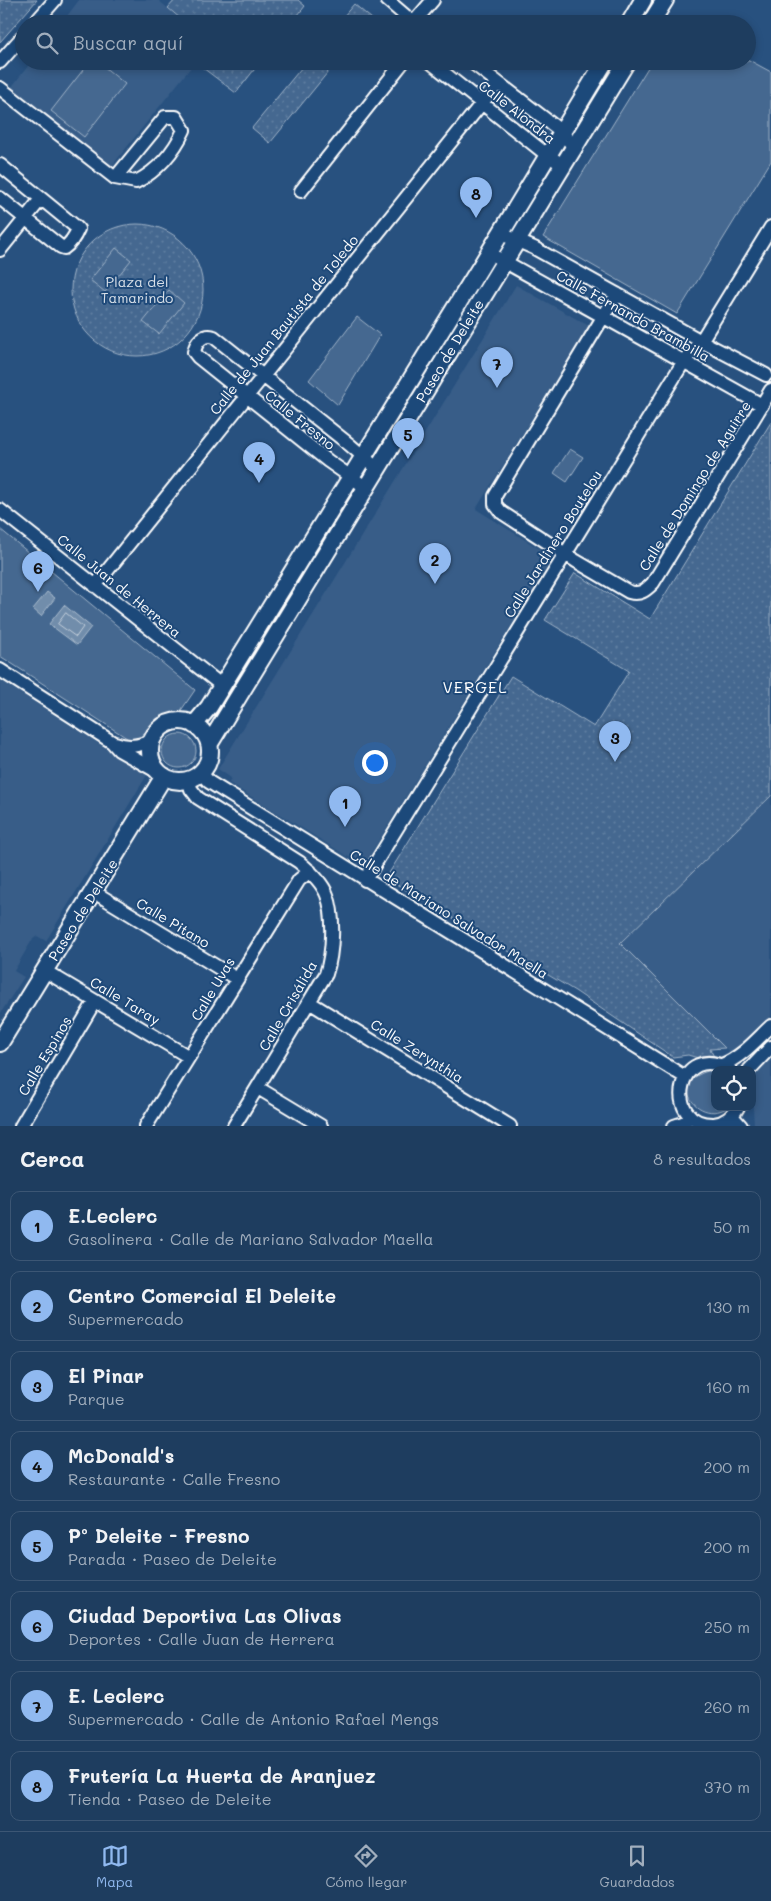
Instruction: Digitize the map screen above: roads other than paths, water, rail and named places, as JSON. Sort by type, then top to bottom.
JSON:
[{"type":"main road","points":[[634,15],[643,0]]},
{"type":"main road","points":[[656,15],[665,0]]},
{"type":"main road","name":"Paseo de Deleite","points":[[194,725],[209,707],[600,70]]},
{"type":"main road","name":"Paseo de Deleite","points":[[210,744],[622,70]]},
{"type":"main road","points":[[174,722],[194,725],[202,731],[210,744],[206,766],[195,776],[172,780],[161,774],[151,758],[151,741],[157,732],[174,722]]},
{"type":"main road","name":"Paseo de Deleite","points":[[0,1043],[94,892],[161,774]]},
{"type":"street","points":[[42,15],[55,0]]},
{"type":"street","points":[[387,0],[407,15]]},
{"type":"street","points":[[423,15],[433,0]]},
{"type":"street","points":[[0,62],[15,45]]},
{"type":"street","points":[[301,190],[397,70]]},
{"type":"street","name":"Calle Alondra","points":[[441,70],[548,155],[558,162],[565,164]]},
{"type":"street","name":"Calle Alondra","points":[[481,70],[562,132],[574,148]]},
{"type":"street","name":"Calle de Juan Bautista de Toledo","points":[[95,586],[498,83]]},
{"type":"street","points":[[0,88],[115,178],[136,182],[152,174],[178,144],[184,130],[176,117],[165,117],[115,178]]},
{"type":"street","points":[[0,166],[78,229],[67,246],[61,247],[0,198]]},
{"type":"street","points":[[0,250],[41,199]]},
{"type":"street","name":"Calle Jardinero Boutelou","points":[[365,880],[684,361],[702,340],[771,227]]},
{"type":"street","name":"Calle Fernando Brambilla","points":[[499,236],[506,236],[534,248],[702,340],[770,374]]},
{"type":"street","name":"Calle Fernando Brambilla","points":[[489,253],[762,405]]},
{"type":"street","points":[[565,554],[500,512],[495,504],[495,496],[617,294]]},
{"type":"street","name":"Calle Fresno","points":[[368,485],[361,484],[328,461],[198,357],[194,352],[196,346],[203,337],[209,335],[214,337],[377,470]]},
{"type":"street","name":"Calle de Domingo de Aguirre","points":[[565,554],[629,592],[640,593],[647,590],[653,584],[771,390]]},
{"type":"street","name":"Calle Juan de Herrera","points":[[0,510],[221,686]]},
{"type":"street","points":[[0,670],[112,742],[119,750],[161,774]]},
{"type":"street","points":[[112,742],[129,747],[151,741]]},
{"type":"street","name":"Calle de Mariano Salvador Maella","points":[[195,776],[209,782],[685,1078]]},
{"type":"street","name":"Calle Crisálida","points":[[195,776],[191,789],[198,798],[299,862],[310,871],[327,896],[332,942],[326,974],[234,1126]]},
{"type":"street","name":"Calle Uvas","points":[[146,1126],[299,880],[310,871]]},
{"type":"street","name":"Calle Pitano","points":[[94,892],[237,979]]},
{"type":"street","name":"Calle Taray","points":[[45,971],[189,1058]]},
{"type":"street","name":"Calle Espinos","points":[[21,1126],[96,1001]]},
{"type":"street","name":"Calle Zerynthia","points":[[309,1002],[510,1126]]},
{"type":"street","points":[[728,1066],[771,1026]]},
{"type":"street","points":[[753,1066],[771,1048]]},
{"type":"street","points":[[716,1066],[706,1064],[697,1066],[685,1078],[681,1086],[681,1102],[691,1117],[707,1124],[724,1121],[735,1112],[741,1126]]},
{"type":"street","points":[[258,1088],[322,1126]]},
{"type":"street","points":[[674,1126],[683,1123],[691,1117]]},
{"type":"water","points":[[47,592],[55,598],[41,616],[33,609]]},
{"type":"water","points":[[64,605],[91,627],[77,645],[49,624]]},
{"type":"place","name":"Frutería La Huerta de Aranjuez","points":[[476,218]]},
{"type":"place","name":"E. Leclerc","points":[[497,388]]},
{"type":"place","name":"Pº Deleite - Fresno","points":[[408,459]]},
{"type":"place","name":"McDonald's","points":[[259,483]]},
{"type":"place","name":"Centro Comercial El Deleite","points":[[435,584]]},
{"type":"place","name":"Ciudad Deportiva Las Olivas","points":[[38,592]]},
{"type":"place","name":"El Pinar","points":[[615,762]]},
{"type":"place","name":"E.Leclerc","points":[[345,827]]},
{"type":"district","name":"VERGEL","points":[[475,687]]},
{"type":"park label","name":"Plaza del Tamarindo","points":[[137,290]]}]
